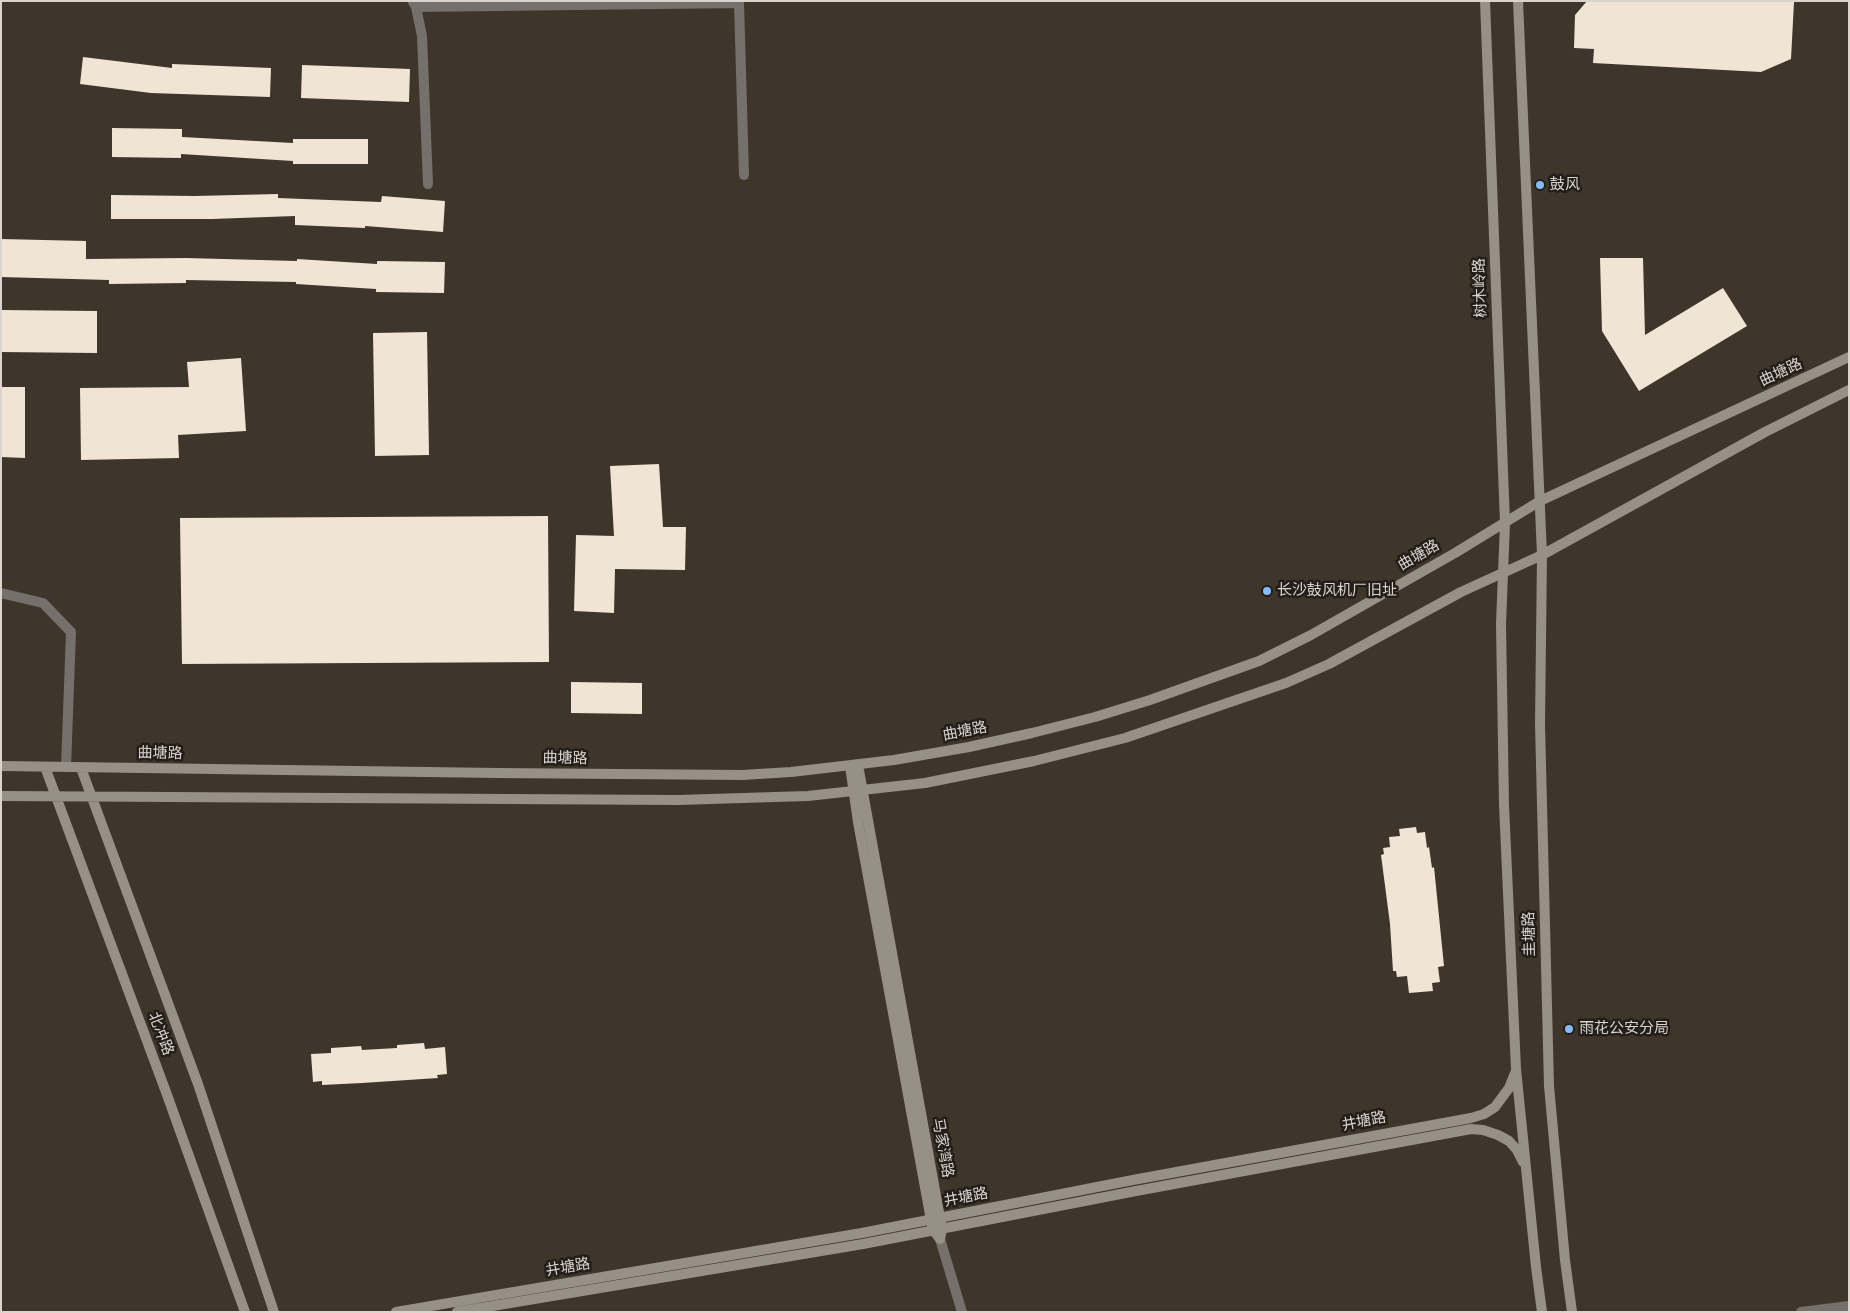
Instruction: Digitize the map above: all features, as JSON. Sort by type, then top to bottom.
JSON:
[{"type":"main road","name":"树木岭路","points":[[1485,1],[1505,523],[1504,573]]},
{"type":"main road","points":[[1518,1],[1542,555]]},
{"type":"main road","name":"曲塘路","points":[[1,766],[742,775],[854,765],[969,747],[1041,731],[1150,700],[1259,660],[1311,635],[1540,501],[1849,357]]},
{"type":"main road","points":[[1,796],[678,800],[808,796],[934,781],[1034,761],[1125,738],[1286,683],[1329,664],[1461,592],[1542,555],[1765,432],[1849,390]]},
{"type":"main road","name":"圭塘路","points":[[1542,555],[1540,724],[1549,1086],[1565,1260],[1572,1312]]},
{"type":"main road","name":"圭塘路","points":[[1504,573],[1501,624],[1504,806],[1516,1069],[1542,1312]]},
{"type":"main road","name":"马家湾路","points":[[854,765],[940,1239]]},
{"type":"main road","name":"北冲路","points":[[45,767],[170,1101],[245,1312]]},
{"type":"main road","name":"北冲路","points":[[82,768],[198,1084],[274,1312]]},
{"type":"main road","name":"井塘路","points":[[457,1312],[863,1244],[937,1224],[1470,1118],[1484,1114],[1495,1107],[1509,1088],[1516,1069]]},
{"type":"main road","name":"井塘路","points":[[396,1312],[862,1234],[937,1224],[1471,1129],[1498,1134],[1509,1141],[1517,1150],[1526,1171]]},
{"type":"street","points":[[428,184],[422,36],[414,4],[739,3],[744,175]]},
{"type":"street","points":[[1,593],[43,603],[71,632],[66,768]]},
{"type":"street","points":[[940,1239],[962,1312]]},
{"type":"street","points":[[1805,1311],[1849,1306]]},
{"type":"building","points":[[1587,1],[1794,2],[1791,59],[1761,72],[1593,63],[1594,49],[1574,48],[1575,15]]},
{"type":"building","points":[[83,57],[172,68],[172,64],[271,68],[270,97],[151,93],[80,84]]},
{"type":"building","points":[[302,65],[410,69],[409,102],[301,98]]},
{"type":"building","points":[[112,128],[182,129],[182,137],[293,143],[293,139],[368,139],[368,164],[293,164],[293,161],[181,154],[181,158],[112,157]]},
{"type":"building","points":[[278,194],[278,198],[381,202],[382,196],[445,201],[443,232],[365,226],[365,228],[295,225],[295,216],[212,219],[111,219],[111,195],[195,196]]},
{"type":"building","points":[[1,239],[86,241],[86,259],[186,258],[297,261],[297,259],[377,264],[377,261],[445,262],[444,293],[376,292],[376,289],[296,284],[296,282],[186,280],[186,283],[109,284],[109,280],[1,277]]},
{"type":"building","points":[[1600,258],[1643,258],[1645,335],[1723,288],[1747,326],[1639,391],[1602,331]]},
{"type":"building","points":[[1,310],[97,311],[97,353],[1,352]]},
{"type":"building","points":[[427,332],[429,455],[375,456],[373,333]]},
{"type":"building","points":[[241,358],[246,431],[178,435],[179,458],[81,460],[80,388],[189,387],[187,362]]},
{"type":"building","points":[[1,387],[25,387],[25,458],[1,457]]},
{"type":"building","points":[[659,464],[663,527],[686,527],[685,570],[615,569],[614,613],[574,611],[576,535],[614,536],[610,466]]},
{"type":"building","points":[[548,516],[549,662],[182,664],[180,518]]},
{"type":"building","points":[[571,682],[642,683],[642,714],[571,713]]},
{"type":"building","points":[[1416,827],[1417,833],[1425,832],[1432,868],[1434,867],[1444,966],[1438,967],[1440,982],[1432,983],[1433,991],[1409,993],[1407,976],[1397,977],[1396,971],[1393,971],[1390,924],[1381,855],[1384,854],[1383,848],[1390,847],[1389,837],[1400,836],[1399,829]]},
{"type":"building","points":[[424,1043],[425,1049],[445,1047],[447,1074],[437,1075],[438,1078],[362,1083],[322,1085],[322,1081],[313,1082],[311,1054],[331,1053],[331,1048],[361,1046],[362,1050],[397,1048],[397,1045]]},
{"type":"place","name":"鼓风","points":[[1540,185]]},
{"type":"place","name":"长沙鼓风机厂旧址","points":[[1267,591]]},
{"type":"place","name":"雨花公安分局","points":[[1569,1029]]}]
